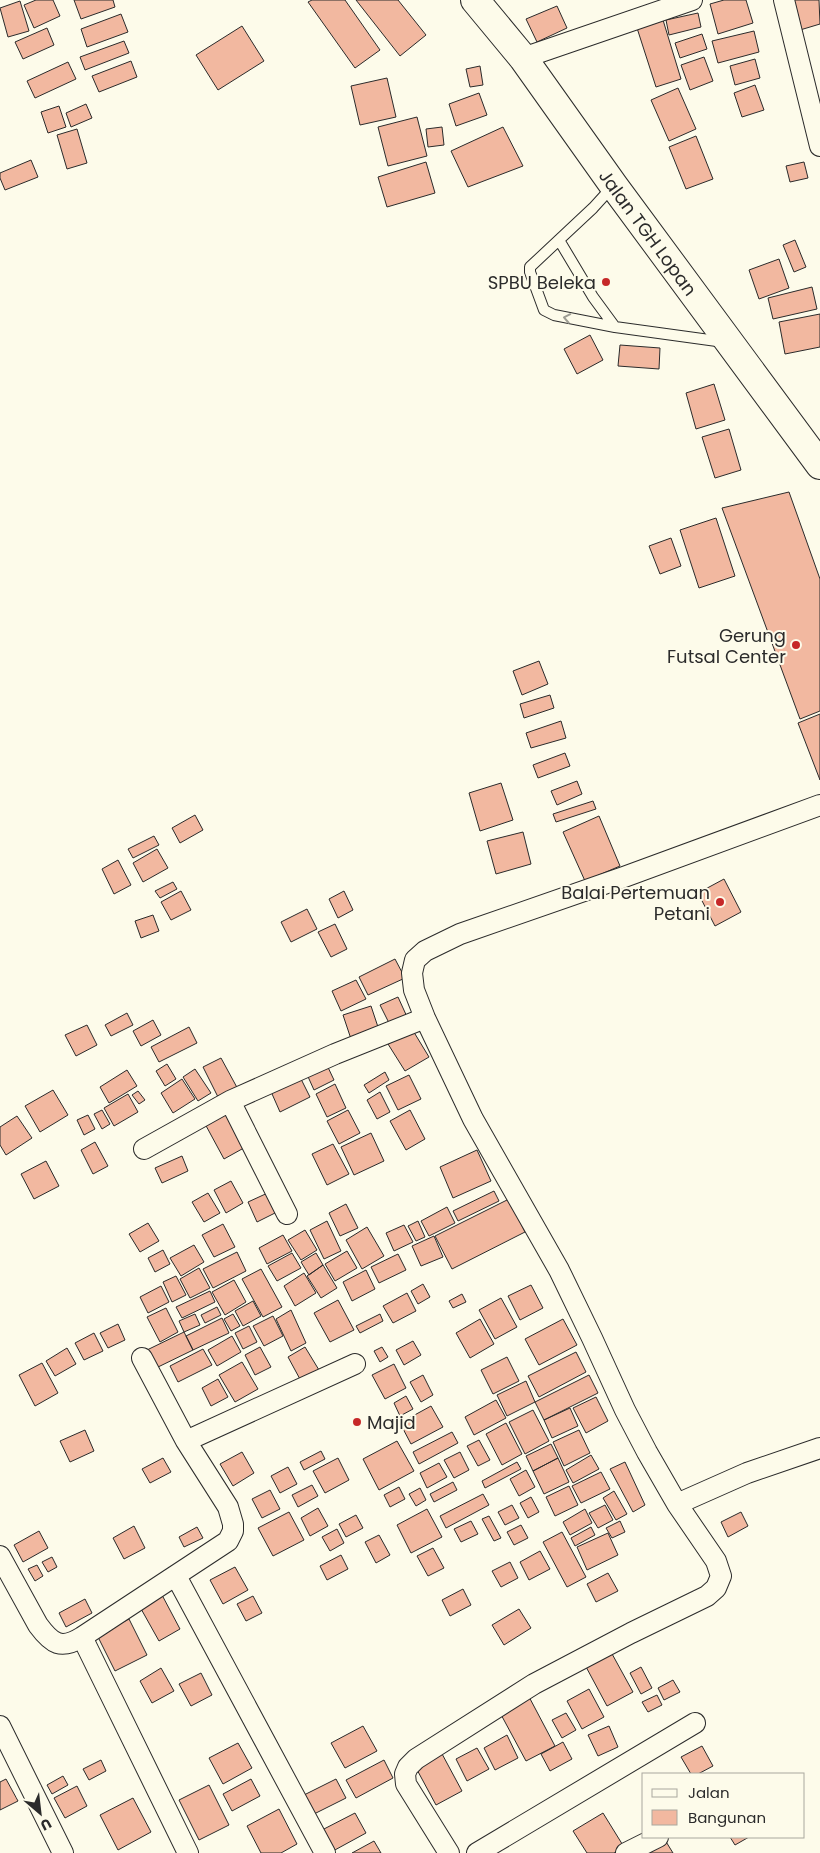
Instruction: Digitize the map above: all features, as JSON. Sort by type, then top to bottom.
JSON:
[{"type":"highway","name":"Jalan TGH Lopan","points":[[475,0],[523,58],[614,186],[820,464]]},
{"type":"street","points":[[523,58],[692,0]]},
{"type":"street","points":[[784,0],[820,146]]},
{"type":"street","points":[[449,1853],[406,1784],[404,1776],[408,1767],[427,1751],[534,1684],[712,1592],[721,1580],[719,1567],[677,1504],[624,1410],[559,1270],[473,1119],[425,1018],[414,990],[413,966],[418,956],[433,946],[494,921],[624,877],[820,805]]},
{"type":"street","points":[[144,1149],[230,1101],[335,1054],[425,1018]]},
{"type":"street","points":[[230,1101],[287,1214]]},
{"type":"street","points":[[0,1556],[38,1625],[45,1634],[57,1643],[62,1644],[72,1643],[228,1541],[233,1531],[232,1516],[228,1507],[186,1441],[142,1358]]},
{"type":"street","points":[[186,1441],[355,1364]]},
{"type":"street","points":[[677,1504],[747,1473],[820,1448]]},
{"type":"street","points":[[176,1576],[325,1853]]},
{"type":"street","points":[[82,1636],[188,1853]]},
{"type":"street","points":[[477,1853],[696,1723]]},
{"type":"street","points":[[0,1726],[63,1853]]},
{"type":"street","points":[[626,1853],[656,1838]]},
{"type":"lane","points":[[614,186],[530,267],[530,272],[544,310],[549,314],[615,327],[731,343]]},
{"type":"lane","points":[[559,240],[593,297],[615,327]]},
{"type":"building","points":[[36,0],[53,0],[60,16],[34,28],[24,5]]},
{"type":"building","points":[[74,0],[113,0],[115,7],[81,19]]},
{"type":"building","points":[[312,0],[345,0],[380,50],[355,68],[308,2]]},
{"type":"building","points":[[356,0],[398,0],[426,35],[400,56]]},
{"type":"building","points":[[724,0],[746,0],[753,23],[718,34],[710,4]]},
{"type":"building","points":[[790,0],[819,0],[820,24],[800,30]]},
{"type":"building","points":[[20,1],[29,31],[8,37],[0,8]]},
{"type":"building","points":[[557,6],[567,28],[537,42],[526,19]]},
{"type":"building","points":[[698,13],[701,27],[669,35],[666,20]]},
{"type":"building","points":[[121,14],[128,32],[87,47],[81,29]]},
{"type":"building","points":[[663,20],[681,79],[656,87],[637,28]]},
{"type":"building","points":[[242,26],[264,61],[218,90],[196,55]]},
{"type":"building","points":[[47,28],[54,45],[23,59],[15,42]]},
{"type":"building","points":[[754,31],[759,52],[718,63],[712,41]]},
{"type":"building","points":[[702,34],[707,49],[680,58],[675,43]]},
{"type":"building","points":[[124,41],[129,53],[85,70],[80,57]]},
{"type":"building","points":[[704,57],[713,81],[690,90],[681,65]]},
{"type":"building","points":[[755,59],[760,78],[735,85],[730,66]]},
{"type":"building","points":[[131,61],[137,77],[99,92],[92,76]]},
{"type":"building","points":[[68,62],[76,79],[35,98],[27,81]]},
{"type":"building","points":[[480,66],[483,85],[470,87],[466,69]]},
{"type":"building","points":[[387,78],[396,117],[360,125],[351,86]]},
{"type":"building","points":[[755,85],[764,110],[742,117],[734,93]]},
{"type":"building","points":[[678,88],[696,129],[669,141],[651,100]]},
{"type":"building","points":[[479,93],[487,115],[456,126],[449,104]]},
{"type":"building","points":[[86,104],[92,118],[71,127],[66,113]]},
{"type":"building","points":[[59,106],[66,127],[48,133],[41,112]]},
{"type":"building","points":[[417,117],[427,156],[388,166],[378,127]]},
{"type":"building","points":[[442,127],[444,145],[428,147],[426,129]]},
{"type":"building","points":[[503,127],[523,166],[468,187],[451,151]]},
{"type":"building","points":[[77,129],[87,163],[67,169],[57,135]]},
{"type":"building","points":[[696,136],[713,179],[686,189],[669,147]]},
{"type":"building","points":[[31,160],[38,177],[5,190],[0,173]]},
{"type":"building","points":[[426,162],[435,193],[387,207],[378,177]]},
{"type":"building","points":[[804,162],[808,178],[790,182],[786,166]]},
{"type":"building","points":[[795,240],[806,267],[794,272],[783,245]]},
{"type":"building","points":[[779,259],[789,288],[759,299],[749,270]]},
{"type":"building","points":[[812,287],[817,309],[773,319],[768,298]]},
{"type":"building","points":[[820,314],[820,347],[785,354],[779,322]]},
{"type":"building","points":[[590,335],[603,360],[577,374],[564,349]]},
{"type":"building","points":[[620,345],[660,348],[659,369],[618,366]]},
{"type":"building","points":[[714,384],[725,420],[696,429],[686,393]]},
{"type":"building","points":[[729,429],[741,470],[715,478],[702,437]]},
{"type":"building","name":"Gerung Futsal Center","points":[[789,492],[820,579],[820,711],[800,719],[722,508]]},
{"type":"building","points":[[716,518],[735,576],[699,588],[680,530]]},
{"type":"building","points":[[671,538],[681,566],[660,574],[649,546]]},
{"type":"building","points":[[539,661],[548,684],[522,695],[513,671]]},
{"type":"building","points":[[550,695],[554,708],[524,718],[520,704]]},
{"type":"building","points":[[820,714],[820,780],[798,723]]},
{"type":"building","points":[[561,721],[566,738],[531,748],[526,733]]},
{"type":"building","points":[[565,753],[570,766],[538,778],[533,765]]},
{"type":"building","points":[[577,781],[582,794],[557,805],[551,791]]},
{"type":"building","points":[[501,783],[513,820],[480,831],[469,793]]},
{"type":"building","points":[[593,801],[596,809],[556,822],[553,814]]},
{"type":"building","points":[[195,815],[203,830],[180,843],[172,828]]},
{"type":"building","points":[[599,816],[620,866],[585,881],[563,832]]},
{"type":"building","points":[[523,832],[531,864],[496,874],[487,841]]},
{"type":"building","points":[[154,836],[159,845],[133,858],[128,849]]},
{"type":"building","points":[[157,849],[168,868],[143,882],[133,863]]},
{"type":"building","points":[[118,860],[131,885],[114,894],[102,869]]},
{"type":"building","name":"Balai Pertemuan Petani","points":[[724,879],[741,912],[715,926],[698,893]]},
{"type":"building","points":[[173,882],[177,889],[160,898],[155,891]]},
{"type":"building","points":[[181,891],[191,910],[171,920],[161,902]]},
{"type":"building","points":[[344,891],[353,910],[338,918],[329,899]]},
{"type":"building","points":[[307,909],[317,929],[291,942],[281,922]]},
{"type":"building","points":[[153,915],[159,931],[141,938],[135,921]]},
{"type":"building","points":[[335,924],[347,949],[331,957],[318,932]]},
{"type":"building","points":[[395,959],[405,978],[368,995],[359,977]]},
{"type":"building","points":[[356,980],[366,999],[341,1011],[332,991]]},
{"type":"building","points":[[398,997],[408,1019],[391,1027],[380,1005]]},
{"type":"building","points":[[371,1006],[379,1030],[351,1039],[343,1015]]},
{"type":"building","points":[[127,1013],[133,1025],[111,1036],[105,1025]]},
{"type":"building","points":[[153,1020],[161,1035],[141,1046],[133,1031]]},
{"type":"building","points":[[87,1025],[97,1045],[76,1056],[65,1035]]},
{"type":"building","points":[[189,1027],[197,1043],[159,1062],[151,1047]]},
{"type":"building","points":[[412,1029],[429,1057],[405,1071],[388,1044]]},
{"type":"building","points":[[221,1058],[240,1093],[221,1103],[203,1067]]},
{"type":"building","points":[[325,1061],[334,1080],[314,1090],[305,1070]]},
{"type":"building","points":[[167,1064],[176,1079],[165,1086],[156,1071]]},
{"type":"building","points":[[195,1069],[211,1093],[198,1101],[183,1077]]},
{"type":"building","points":[[127,1070],[137,1086],[109,1103],[100,1087]]},
{"type":"building","points":[[385,1072],[389,1080],[369,1093],[364,1085]]},
{"type":"building","points":[[298,1073],[310,1097],[280,1112],[269,1087]]},
{"type":"building","points":[[409,1075],[421,1099],[398,1110],[386,1086]]},
{"type":"building","points":[[182,1079],[195,1099],[173,1113],[161,1093]]},
{"type":"building","points":[[335,1084],[346,1108],[327,1117],[316,1094]]},
{"type":"building","points":[[53,1090],[68,1115],[40,1132],[25,1106]]},
{"type":"building","points":[[138,1091],[145,1100],[139,1104],[132,1095]]},
{"type":"building","points":[[380,1092],[390,1112],[377,1119],[367,1100]]},
{"type":"building","points":[[128,1094],[138,1112],[114,1126],[104,1108]]},
{"type":"building","points":[[231,1107],[251,1144],[224,1159],[204,1122]]},
{"type":"building","points":[[102,1110],[110,1124],[102,1129],[94,1114]]},
{"type":"building","points":[[348,1110],[360,1133],[339,1144],[327,1121]]},
{"type":"building","points":[[410,1110],[425,1139],[406,1150],[390,1121]]},
{"type":"building","points":[[88,1115],[95,1129],[84,1135],[77,1120]]},
{"type":"building","points":[[17,1116],[32,1138],[6,1155],[0,1145],[0,1127]]},
{"type":"building","points":[[371,1133],[384,1161],[354,1175],[341,1147]]},
{"type":"building","points":[[95,1142],[108,1166],[93,1174],[81,1150]]},
{"type":"building","points":[[333,1144],[349,1174],[327,1185],[312,1154]]},
{"type":"building","points":[[477,1150],[491,1181],[453,1198],[440,1167]]},
{"type":"building","points":[[182,1156],[188,1171],[162,1183],[155,1168]]},
{"type":"building","points":[[46,1161],[59,1186],[34,1199],[21,1174]]},
{"type":"building","points":[[231,1181],[243,1203],[226,1213],[214,1190]]},
{"type":"building","points":[[272,1191],[281,1210],[257,1222],[248,1202]]},
{"type":"building","points":[[494,1191],[499,1201],[458,1221],[453,1211]]},
{"type":"building","points":[[208,1193],[220,1213],[204,1222],[192,1202]]},
{"type":"building","points":[[509,1199],[525,1232],[452,1269],[435,1236]]},
{"type":"building","points":[[346,1204],[358,1228],[340,1236],[329,1213]]},
{"type":"building","points":[[447,1207],[455,1223],[429,1236],[421,1221]]},
{"type":"building","points":[[327,1221],[341,1251],[324,1259],[310,1230]]},
{"type":"building","points":[[418,1221],[425,1237],[416,1241],[408,1226]]},
{"type":"building","points":[[148,1223],[159,1241],[140,1252],[129,1234]]},
{"type":"building","points":[[223,1224],[235,1247],[214,1257],[202,1235]]},
{"type":"building","points":[[404,1225],[413,1242],[394,1251],[386,1233]]},
{"type":"building","points":[[367,1227],[384,1256],[362,1269],[346,1240]]},
{"type":"building","points":[[305,1230],[317,1250],[301,1260],[288,1240]]},
{"type":"building","points":[[283,1235],[292,1251],[267,1264],[259,1248]]},
{"type":"building","points":[[434,1236],[443,1257],[421,1266],[412,1246]]},
{"type":"building","points":[[194,1245],[204,1262],[181,1276],[170,1258]]},
{"type":"building","points":[[163,1250],[170,1264],[155,1272],[148,1258]]},
{"type":"building","points":[[347,1251],[357,1268],[335,1281],[325,1264]]},
{"type":"building","points":[[237,1252],[246,1271],[213,1288],[203,1269]]},
{"type":"building","points":[[292,1253],[301,1268],[277,1281],[268,1266]]},
{"type":"building","points":[[316,1253],[323,1265],[309,1275],[301,1262]]},
{"type":"building","points":[[398,1254],[406,1270],[379,1283],[371,1267]]},
{"type":"building","points":[[323,1265],[337,1288],[321,1298],[307,1276]]},
{"type":"building","points":[[199,1268],[210,1288],[190,1298],[180,1279]]},
{"type":"building","points":[[261,1269],[282,1307],[263,1317],[242,1279]]},
{"type":"building","points":[[366,1270],[375,1289],[352,1301],[343,1282]]},
{"type":"building","points":[[304,1273],[316,1293],[295,1306],[284,1286]]},
{"type":"building","points":[[176,1276],[186,1295],[172,1302],[163,1282]]},
{"type":"building","points":[[234,1280],[246,1302],[225,1315],[212,1292]]},
{"type":"building","points":[[423,1284],[430,1297],[418,1304],[411,1291]]},
{"type":"building","points":[[531,1285],[543,1308],[520,1320],[508,1296]]},
{"type":"building","points":[[161,1286],[169,1302],[148,1313],[140,1297]]},
{"type":"building","points":[[210,1291],[215,1302],[182,1318],[176,1307]]},
{"type":"building","points":[[407,1293],[416,1311],[393,1323],[383,1306]]},
{"type":"building","points":[[462,1294],[466,1302],[453,1308],[449,1301]]},
{"type":"building","points":[[501,1298],[517,1327],[495,1339],[479,1310]]},
{"type":"building","points":[[338,1300],[354,1330],[330,1342],[314,1313]]},
{"type":"building","points":[[253,1301],[261,1316],[243,1326],[235,1311]]},
{"type":"building","points":[[217,1307],[221,1315],[205,1323],[201,1315]]},
{"type":"building","points":[[166,1308],[178,1332],[160,1342],[147,1317]]},
{"type":"building","points":[[291,1310],[306,1343],[291,1351],[276,1319]]},
{"type":"building","points":[[195,1314],[200,1325],[184,1332],[179,1321]]},
{"type":"building","points":[[233,1314],[240,1326],[231,1331],[224,1319]]},
{"type":"building","points":[[380,1314],[383,1321],[360,1333],[356,1326]]},
{"type":"building","points":[[273,1316],[283,1336],[264,1346],[253,1326]]},
{"type":"building","points":[[222,1318],[229,1333],[193,1350],[186,1336]]},
{"type":"building","points":[[480,1319],[494,1344],[470,1358],[456,1333]]},
{"type":"building","points":[[563,1319],[577,1345],[539,1365],[525,1339]]},
{"type":"building","points":[[118,1324],[125,1340],[108,1348],[100,1333]]},
{"type":"building","points":[[249,1326],[257,1342],[243,1349],[235,1333]]},
{"type":"building","points":[[184,1332],[193,1350],[156,1368],[147,1350]]},
{"type":"building","points":[[94,1333],[103,1351],[84,1360],[75,1343]]},
{"type":"building","points":[[232,1336],[241,1352],[217,1366],[208,1350]]},
{"type":"building","points":[[413,1341],[421,1355],[404,1365],[396,1350]]},
{"type":"building","points":[[260,1347],[271,1367],[255,1375],[245,1355]]},
{"type":"building","points":[[305,1347],[319,1370],[301,1381],[288,1357]]},
{"type":"building","points":[[382,1347],[388,1357],[380,1362],[374,1351]]},
{"type":"building","points":[[67,1348],[76,1364],[55,1376],[46,1361]]},
{"type":"building","points":[[203,1349],[212,1365],[178,1382],[170,1366]]},
{"type":"building","points":[[576,1352],[586,1372],[539,1397],[528,1376]]},
{"type":"building","points":[[507,1357],[519,1381],[493,1394],[481,1370]]},
{"type":"building","points":[[242,1362],[258,1389],[235,1402],[219,1375]]},
{"type":"building","points":[[42,1363],[58,1393],[35,1406],[19,1375]]},
{"type":"building","points":[[394,1364],[406,1388],[385,1399],[372,1375]]},
{"type":"building","points":[[423,1375],[433,1395],[421,1402],[410,1382]]},
{"type":"building","points":[[589,1375],[598,1393],[544,1420],[535,1402]]},
{"type":"building","points":[[218,1379],[228,1397],[211,1406],[202,1388]]},
{"type":"building","points":[[526,1381],[535,1402],[507,1416],[497,1395]]},
{"type":"building","points":[[406,1396],[413,1409],[400,1416],[394,1403]]},
{"type":"building","points":[[596,1397],[608,1421],[586,1433],[573,1408]]},
{"type":"building","points":[[496,1400],[506,1418],[474,1435],[465,1417]]},
{"type":"building","points":[[431,1406],[443,1427],[411,1444],[400,1423]]},
{"type":"building","points":[[570,1408],[578,1426],[552,1438],[544,1420]]},
{"type":"building","points":[[533,1410],[549,1441],[525,1454],[509,1422]]},
{"type":"building","points":[[506,1423],[522,1454],[502,1465],[486,1434]]},
{"type":"building","points":[[85,1430],[94,1451],[70,1462],[60,1441]]},
{"type":"building","points":[[579,1430],[590,1453],[564,1466],[553,1442]]},
{"type":"building","points":[[452,1432],[458,1443],[419,1464],[413,1452]]},
{"type":"building","points":[[479,1440],[490,1460],[478,1466],[467,1446]]},
{"type":"building","points":[[397,1441],[414,1471],[379,1490],[363,1459]]},
{"type":"building","points":[[551,1444],[558,1458],[533,1471],[526,1456]]},
{"type":"building","points":[[321,1451],[325,1459],[304,1470],[300,1462]]},
{"type":"building","points":[[242,1452],[254,1473],[233,1486],[220,1464]]},
{"type":"building","points":[[460,1452],[469,1470],[454,1478],[444,1460]]},
{"type":"building","points":[[591,1455],[599,1469],[573,1483],[566,1470]]},
{"type":"building","points":[[163,1458],[171,1472],[150,1483],[142,1469]]},
{"type":"building","points":[[338,1458],[349,1480],[325,1493],[313,1471]]},
{"type":"building","points":[[558,1458],[569,1482],[544,1494],[533,1471]]},
{"type":"building","points":[[517,1462],[521,1469],[485,1488],[482,1481]]},
{"type":"building","points":[[625,1462],[645,1505],[633,1512],[610,1469]]},
{"type":"building","points":[[439,1463],[447,1477],[427,1488],[420,1473]]},
{"type":"building","points":[[288,1467],[297,1484],[280,1493],[271,1476]]},
{"type":"building","points":[[526,1470],[535,1487],[519,1496],[510,1479]]},
{"type":"building","points":[[601,1472],[610,1489],[581,1503],[572,1486]]},
{"type":"building","points":[[453,1482],[457,1490],[434,1502],[430,1494]]},
{"type":"building","points":[[312,1485],[318,1496],[298,1507],[292,1495]]},
{"type":"building","points":[[569,1486],[578,1505],[555,1516],[546,1497]]},
{"type":"building","points":[[399,1487],[405,1499],[390,1507],[384,1495]]},
{"type":"building","points":[[420,1488],[426,1500],[416,1506],[409,1494]]},
{"type":"building","points":[[270,1490],[280,1509],[262,1518],[252,1499]]},
{"type":"building","points":[[614,1491],[627,1514],[616,1520],[603,1498]]},
{"type":"building","points":[[483,1494],[489,1505],[446,1528],[440,1516]]},
{"type":"building","points":[[531,1497],[539,1512],[528,1518],[520,1503]]},
{"type":"building","points":[[512,1505],[519,1518],[505,1525],[498,1512]]},
{"type":"building","points":[[605,1505],[613,1520],[598,1528],[589,1513]]},
{"type":"building","points":[[318,1508],[328,1526],[310,1536],[301,1518]]},
{"type":"building","points":[[427,1509],[442,1537],[411,1553],[397,1525]]},
{"type":"building","points":[[585,1509],[592,1523],[570,1535],[563,1522]]},
{"type":"building","points":[[289,1512],[304,1540],[273,1556],[258,1528]]},
{"type":"building","points":[[741,1512],[748,1526],[728,1537],[721,1522]]},
{"type":"building","points":[[356,1515],[363,1528],[346,1537],[339,1524]]},
{"type":"building","points":[[489,1516],[501,1538],[494,1541],[482,1519]]},
{"type":"building","points":[[471,1521],[478,1534],[461,1542],[454,1529]]},
{"type":"building","points":[[620,1521],[625,1532],[612,1538],[606,1528]]},
{"type":"building","points":[[521,1525],[528,1538],[514,1545],[507,1532]]},
{"type":"building","points":[[134,1526],[145,1548],[124,1559],[113,1538]]},
{"type":"building","points":[[197,1527],[203,1538],[184,1547],[179,1537]]},
{"type":"building","points":[[591,1527],[595,1535],[575,1546],[571,1538]]},
{"type":"building","points":[[337,1529],[344,1543],[330,1551],[322,1537]]},
{"type":"building","points":[[39,1531],[48,1548],[23,1562],[14,1545]]},
{"type":"building","points":[[562,1532],[586,1577],[567,1587],[543,1542]]},
{"type":"building","points":[[608,1533],[618,1555],[587,1570],[577,1547]]},
{"type":"building","points":[[379,1535],[390,1555],[376,1563],[365,1542]]},
{"type":"building","points":[[433,1548],[444,1568],[428,1576],[417,1556]]},
{"type":"building","points":[[540,1551],[550,1569],[529,1580],[520,1562]]},
{"type":"building","points":[[341,1555],[348,1569],[327,1580],[320,1566]]},
{"type":"building","points":[[52,1557],[57,1567],[48,1572],[42,1562]]},
{"type":"building","points":[[510,1562],[518,1578],[501,1587],[492,1571]]},
{"type":"building","points":[[37,1565],[43,1576],[35,1581],[28,1569]]},
{"type":"building","points":[[235,1567],[248,1590],[223,1604],[210,1580]]},
{"type":"building","points":[[608,1573],[618,1591],[596,1602],[587,1584]]},
{"type":"building","points":[[463,1589],[471,1605],[450,1616],[442,1600]]},
{"type":"building","points":[[162,1595],[180,1629],[159,1641],[140,1607]]},
{"type":"building","points":[[253,1596],[262,1613],[246,1621],[237,1604]]},
{"type":"building","points":[[85,1599],[92,1613],[66,1627],[59,1613]]},
{"type":"building","points":[[519,1609],[531,1628],[504,1645],[492,1625]]},
{"type":"building","points":[[129,1619],[147,1655],[115,1671],[97,1635]]},
{"type":"building","points":[[611,1652],[633,1692],[607,1706],[585,1665]]},
{"type":"building","points":[[641,1667],[652,1688],[641,1694],[630,1673]]},
{"type":"building","points":[[161,1668],[174,1691],[152,1703],[140,1681]]},
{"type":"building","points":[[201,1673],[212,1695],[191,1706],[179,1684]]},
{"type":"building","points":[[673,1680],[680,1692],[664,1700],[658,1688]]},
{"type":"building","points":[[589,1689],[604,1717],[582,1729],[567,1701]]},
{"type":"building","points":[[527,1693],[555,1746],[526,1761],[498,1709]]},
{"type":"building","points":[[657,1695],[662,1705],[648,1712],[642,1702]]},
{"type":"building","points":[[566,1713],[576,1730],[562,1738],[552,1720]]},
{"type":"building","points":[[363,1726],[377,1751],[345,1768],[331,1743]]},
{"type":"building","points":[[609,1726],[618,1747],[598,1756],[588,1735]]},
{"type":"building","points":[[507,1735],[518,1758],[495,1770],[484,1748]]},
{"type":"building","points":[[563,1742],[572,1759],[550,1771],[541,1754]]},
{"type":"building","points":[[238,1743],[252,1768],[223,1784],[209,1758]]},
{"type":"building","points":[[702,1746],[713,1766],[700,1773],[690,1773],[681,1757]]},
{"type":"building","points":[[477,1748],[489,1769],[467,1781],[456,1759]]},
{"type":"building","points":[[441,1752],[462,1791],[436,1805],[415,1766]]},
{"type":"building","points":[[101,1760],[106,1771],[89,1780],[83,1769]]},
{"type":"building","points":[[384,1760],[393,1778],[356,1798],[346,1780]]},
{"type":"building","points":[[63,1776],[68,1785],[52,1794],[47,1785]]},
{"type":"building","points":[[6,1779],[18,1801],[0,1810],[0,1782]]},
{"type":"building","points":[[251,1779],[260,1796],[232,1811],[223,1794]]},
{"type":"building","points":[[336,1779],[346,1798],[314,1814],[304,1795]]},
{"type":"building","points":[[209,1785],[229,1825],[199,1840],[179,1800]]},
{"type":"building","points":[[77,1786],[87,1806],[65,1818],[54,1798]]},
{"type":"building","points":[[133,1798],[151,1832],[118,1850],[100,1815]]},
{"type":"building","points":[[279,1809],[297,1844],[281,1853],[261,1853],[247,1826]]},
{"type":"building","points":[[355,1813],[366,1833],[333,1851],[322,1830]]},
{"type":"building","points":[[603,1813],[624,1847],[614,1853],[587,1853],[573,1831]]},
{"type":"building","points":[[731,1838],[747,1838],[735,1845]]},
{"type":"building","points":[[665,1840],[673,1853],[651,1853],[649,1850]]},
{"type":"building","points":[[374,1841],[381,1853],[352,1853]]},
{"type":"place","name":"SPBU Beleka","points":[[606,282]]},
{"type":"place","name":"Gerung Futsal Center","points":[[796,645]]},
{"type":"place","name":"Balai Pertemuan Petani","points":[[720,902]]},
{"type":"place","name":"Majid","points":[[357,1422]]}]
